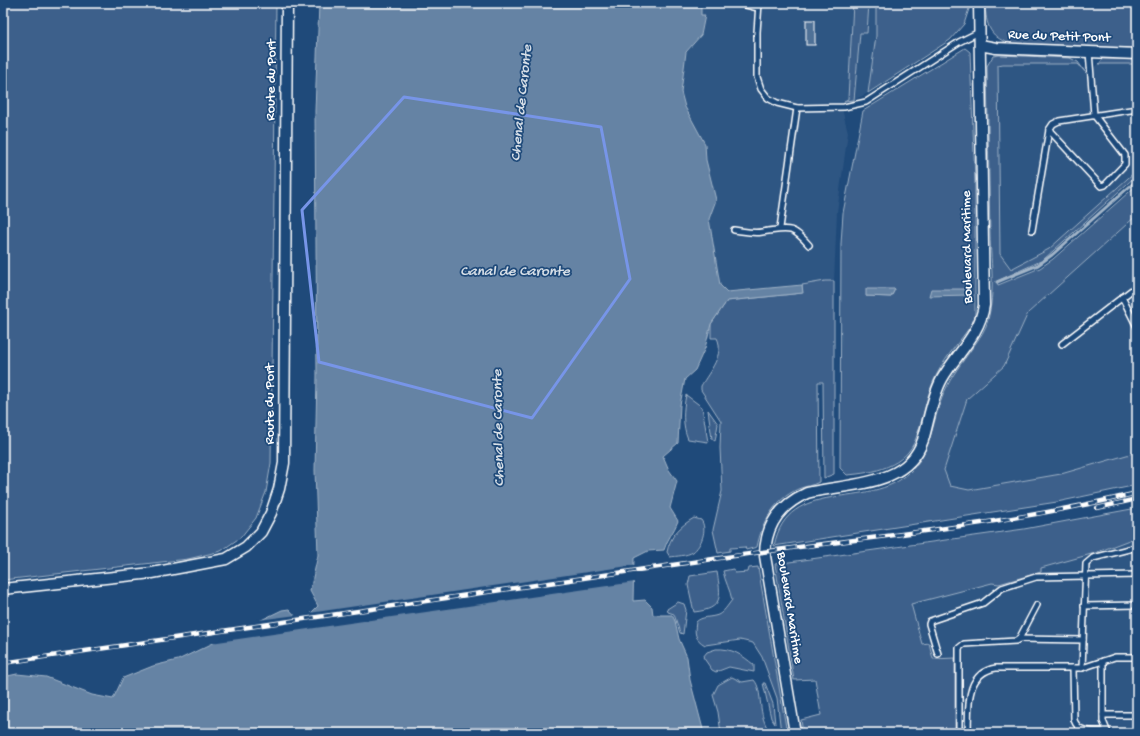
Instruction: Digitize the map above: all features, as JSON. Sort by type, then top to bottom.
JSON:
[{"type":"street","name":"Route du Port","points":[[3,589],[152,573],[226,560],[246,547],[261,532],[271,513],[279,490],[284,463],[287,3]]},
{"type":"street","name":"Boulevard Maritime","points":[[795,733],[765,556],[767,535],[779,513],[796,498],[820,490],[884,479],[910,462],[922,442],[938,385],[978,327],[984,305],[979,3]]},
{"type":"street","name":"Rue du Petit Pont","points":[[980,45],[996,48],[1137,54]]},
{"type":"lane","points":[[738,3],[759,6],[757,77],[761,89],[768,98],[777,103],[797,108],[844,107],[861,104],[959,42],[979,32]]},
{"type":"lane","points":[[1049,130],[1096,184],[1101,186],[1105,185],[1125,164],[1125,155],[1094,115],[1089,52]]},
{"type":"lane","points":[[780,228],[797,108]]},
{"type":"lane","points":[[1032,230],[1049,130],[1053,124],[1059,120],[1137,109]]},
{"type":"lane","points":[[734,230],[762,232],[780,228],[794,232],[809,245]]},
{"type":"lane","points":[[1062,344],[1137,286]]},
{"type":"lane","points":[[1122,297],[1137,327]]},
{"type":"lane","points":[[1082,668],[1084,576],[1086,564],[1093,558],[1137,546]]},
{"type":"lane","points":[[938,654],[929,624],[933,618],[983,603],[1002,588],[1036,577],[1137,575]]},
{"type":"lane","points":[[1019,639],[1037,605]]},
{"type":"lane","points":[[1084,606],[1137,605]]},
{"type":"lane","points":[[959,733],[959,648],[961,645],[1012,642],[1019,639],[1083,640]]},
{"type":"lane","points":[[968,733],[969,697],[973,684],[977,677],[989,669],[1082,668],[1115,657],[1137,657]]},
{"type":"lane","points":[[1073,668],[1074,720],[1076,726],[1084,731],[1108,732],[1103,715],[1103,661]]},
{"type":"lane","points":[[959,708],[969,708]]},
{"type":"lane","points":[[1103,715],[1137,715]]},
{"type":"highlighted area","points":[[404,97],[601,127],[630,279],[532,418],[319,362],[302,210]]},
{"type":"shaded area","points":[[3,3],[276,3],[271,463],[266,492],[256,518],[241,537],[221,551],[188,559],[3,580]]},
{"type":"shaded area","points":[[701,3],[853,3],[848,99],[844,101],[843,113],[848,132],[837,212],[834,281],[727,292],[720,285],[709,219],[716,200],[706,160],[705,144],[685,107],[681,92],[686,52],[701,35],[705,15],[701,15]]},
{"type":"shaded area","points":[[853,3],[869,3],[867,33],[860,33],[854,100],[844,101],[848,99]]},
{"type":"shaded area","points":[[869,3],[876,3],[876,36],[868,93],[854,100],[860,33],[867,33]]},
{"type":"shaded area","points":[[876,3],[971,3],[964,24],[950,40],[868,93],[876,36]]},
{"type":"shaded area","points":[[985,3],[1137,3],[1137,48],[1014,45],[999,39],[991,30],[988,25]]},
{"type":"shaded area","points":[[965,48],[970,52],[975,181],[975,316],[972,324],[945,361],[933,382],[916,438],[905,456],[888,467],[847,475],[840,468],[841,244],[843,213],[863,111]],"holes":[[[895,289],[891,297],[866,296]]]},
{"type":"shaded area","points":[[993,56],[1070,58],[1078,62],[1086,73],[1078,64],[998,65],[1000,254],[1011,269],[1049,249],[1137,170],[1137,175],[1043,260],[997,281],[998,285],[1040,268],[1053,259],[1137,185],[1137,215],[1028,313],[1004,366],[967,399],[944,470],[950,486],[969,490],[1061,474],[1137,452],[1137,485],[1057,502],[774,546],[782,524],[795,510],[812,502],[873,490],[893,484],[910,472],[917,464],[927,446],[947,386],[986,326],[992,293],[987,66]]},
{"type":"shaded area","points":[[1103,59],[1137,59],[1137,64],[1099,64]]},
{"type":"shaded area","points":[[1078,64],[1086,73],[1099,64],[1137,64],[1137,170],[1049,249],[1011,269],[1000,254],[998,65]]},
{"type":"shaded area","points":[[1137,215],[1137,452],[1061,474],[969,490],[950,486],[944,470],[967,399],[1004,366],[1028,313]]},
{"type":"shaded area","points":[[834,281],[834,474],[824,478],[823,382],[818,382],[819,482],[798,489],[782,499],[770,513],[762,529],[757,547],[746,550],[745,547],[730,548],[730,551],[718,553],[713,530],[722,491],[720,448],[721,421],[701,390],[701,386],[718,357],[719,344],[717,338],[711,338],[711,324],[727,301],[802,293],[802,285]]},
{"type":"shaded area","points":[[686,395],[702,407],[708,442],[688,439],[684,417]]},
{"type":"shaded area","points":[[708,410],[718,424],[715,441],[712,439]]},
{"type":"shaded area","points":[[1137,508],[1137,537],[1095,553],[1041,568],[1041,572],[999,584],[992,583],[911,604],[922,644],[929,643],[933,659],[955,658],[955,733],[803,733],[801,720],[821,715],[815,679],[794,680],[775,564],[1024,529]]},
{"type":"shaded area","points":[[694,518],[701,520],[704,528],[703,537],[699,546],[693,552],[682,556],[670,557],[667,552],[673,536],[684,524]]},
{"type":"shaded area","points":[[1137,537],[1137,733],[955,733],[955,658],[933,659],[929,643],[922,644],[911,604],[992,583],[999,584],[1041,568],[1095,553]]},
{"type":"shaded area","points":[[758,567],[787,733],[781,733],[777,698],[762,657],[753,643],[740,640],[705,645],[699,641],[695,633],[696,622],[706,617],[720,614],[732,600],[723,571],[733,569],[735,573],[748,572],[749,568]]},
{"type":"shaded area","points":[[717,572],[719,594],[716,604],[711,608],[694,612],[688,585],[690,576]]},
{"type":"shaded area","points":[[678,602],[684,604],[686,610],[683,634],[680,633],[674,614],[668,612],[667,609]]},
{"type":"shaded area","points":[[716,649],[732,651],[741,655],[754,665],[754,672],[729,667],[716,672],[712,670],[703,657],[707,652]]},
{"type":"shaded area","points":[[732,677],[742,682],[754,680],[759,691],[763,719],[771,733],[721,733],[718,712],[713,695],[718,685]]},
{"type":"shaded area","points":[[763,683],[765,683],[773,704],[775,724],[771,718]]},
{"type":"water","name":"Canal de Caronte","points":[[319,3],[701,3],[701,15],[705,15],[701,35],[686,52],[681,92],[685,107],[705,144],[706,160],[716,200],[709,219],[720,285],[727,292],[802,285],[803,293],[727,301],[711,324],[705,348],[695,370],[685,379],[680,405],[678,443],[663,456],[669,470],[677,481],[670,508],[678,521],[664,550],[648,551],[634,558],[633,601],[645,600],[652,607],[653,615],[672,615],[679,639],[687,657],[690,680],[704,733],[3,733],[3,677],[17,674],[46,677],[92,695],[113,699],[123,678],[153,666],[178,660],[282,610],[289,609],[299,620],[310,614],[318,606],[310,591],[318,555],[315,470],[317,376],[315,111]]},
{"type":"water","points":[[866,289],[895,289],[891,297],[866,296]]},
{"type":"water","points":[[931,289],[969,289],[969,295],[929,296]]},
{"type":"pier","points":[[635,565],[635,582],[211,643],[258,620],[297,615],[300,618],[309,613]]},
{"type":"building","points":[[806,20],[815,20],[815,45],[806,45]]},
{"type":"waterway","points":[[997,282],[1038,265],[1052,255],[1137,180]]},
{"type":"railway","points":[[3,663],[727,557],[933,530],[1036,514],[1137,493]]},
{"type":"railway","points":[[1097,508],[1137,499]]},
{"type":"water label","name":"Chenal de Caronte","points":[[522,103]]},
{"type":"water label","name":"Chenal de Caronte","points":[[499,428]]}]
